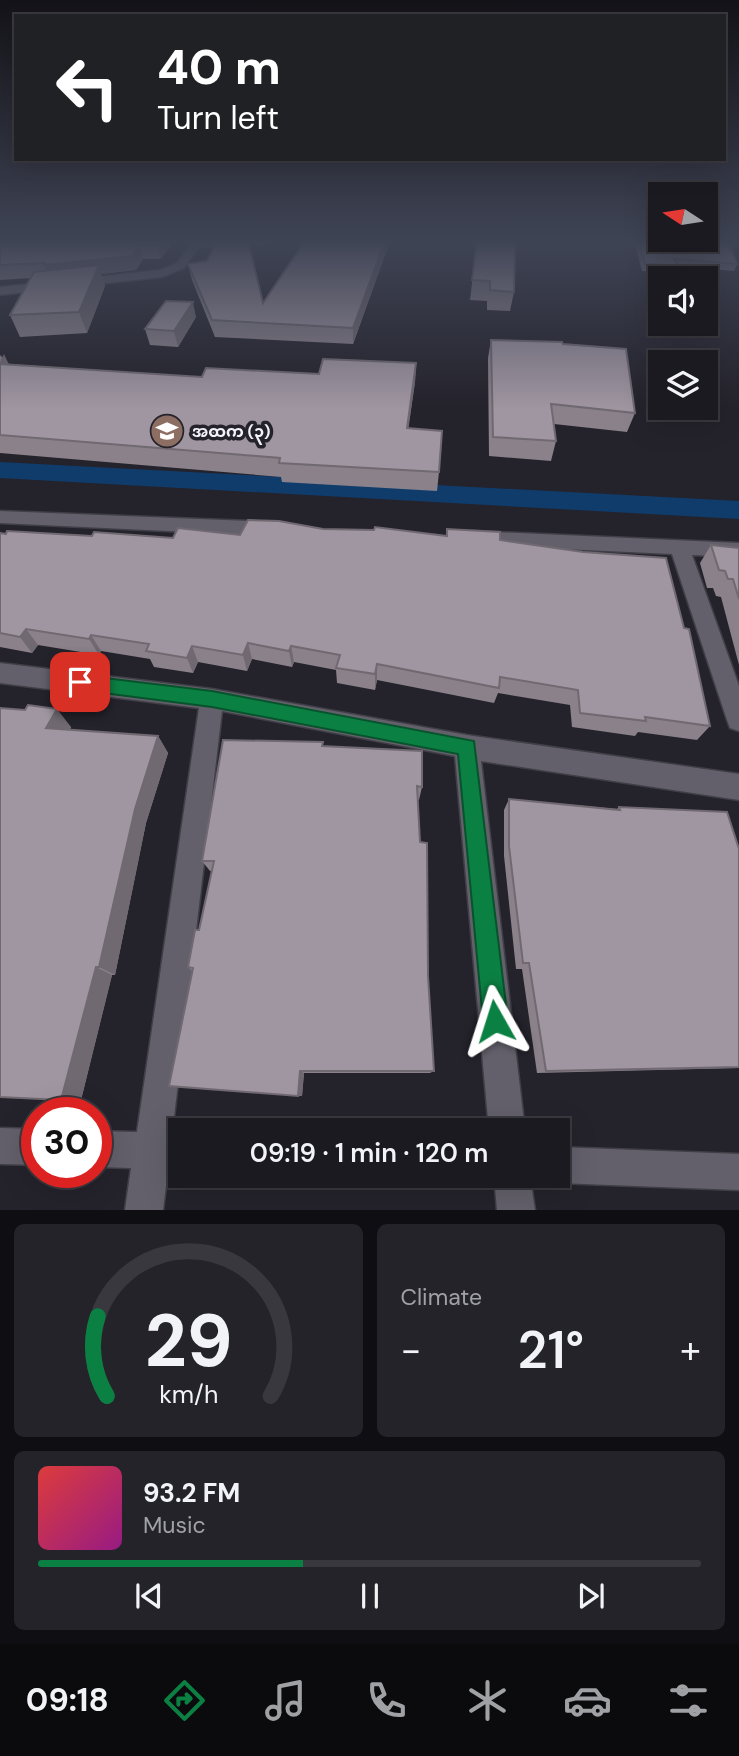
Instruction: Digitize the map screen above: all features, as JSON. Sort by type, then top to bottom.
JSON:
[{"type":"street","points":[[0,517],[291,530]]},
{"type":"street","points":[[457,537],[739,550]]},
{"type":"street","points":[[679,547],[739,720]]},
{"type":"street","points":[[0,673],[212,699],[467,747],[739,787]]},
{"type":"street","points":[[144,1210],[167,1151],[212,699]]},
{"type":"street","points":[[467,747],[506,1118]]},
{"type":"street","points":[[0,1146],[21,1147]]},
{"type":"street","points":[[112,1149],[167,1151]]},
{"type":"street","points":[[570,1165],[739,1172]]},
{"type":"street","points":[[513,1188],[516,1210]]},
{"type":"building","points":[[20,297],[85,297],[79,312],[10,315]]},
{"type":"building","points":[[202,297],[262,297],[263,303],[267,297],[364,297],[353,328],[212,320]]},
{"type":"building","points":[[166,301],[193,302],[174,331],[145,329]]},
{"type":"building","points":[[491,340],[562,342],[626,349],[635,413],[551,404],[556,441],[493,437]]},
{"type":"building","points":[[323,359],[416,363],[407,428],[442,431],[439,472],[279,463],[280,458],[0,435],[0,364],[202,377],[206,368],[319,374]]},
{"type":"building","points":[[248,520],[279,521],[323,529],[374,530],[375,527],[447,536],[447,529],[500,532],[500,540],[583,552],[666,558],[684,628],[689,629],[710,726],[645,717],[646,721],[580,713],[578,690],[500,677],[499,688],[377,664],[375,674],[336,668],[340,655],[291,646],[289,651],[248,643],[243,655],[192,646],[187,658],[146,651],[149,644],[91,635],[89,639],[26,629],[20,637],[0,633],[0,533],[6,534],[7,531],[92,536],[94,532],[173,538],[178,528],[240,535]]},
{"type":"building","points":[[711,545],[739,548],[739,599],[733,579],[728,579],[725,571],[719,570]]},
{"type":"building","points":[[28,705],[57,709],[46,728],[158,736],[135,809],[99,967],[96,967],[62,1097],[0,1097],[0,708],[25,710]]},
{"type":"building","points":[[223,740],[323,742],[322,746],[422,751],[422,787],[417,786],[420,842],[427,843],[428,976],[434,1071],[300,1071],[298,1096],[169,1086],[193,968],[188,967],[195,930],[199,930],[214,861],[202,861]]},
{"type":"building","points":[[509,799],[620,810],[619,807],[727,812],[739,849],[739,1067],[546,1071],[529,963],[523,963],[509,846]]},
{"type":"waterway","points":[[0,470],[739,510]]},
{"type":"place","name":"အထက (၃)","points":[[167,431]]},
{"type":"route","points":[[80,682],[212,699],[467,747],[495,1021]]}]
